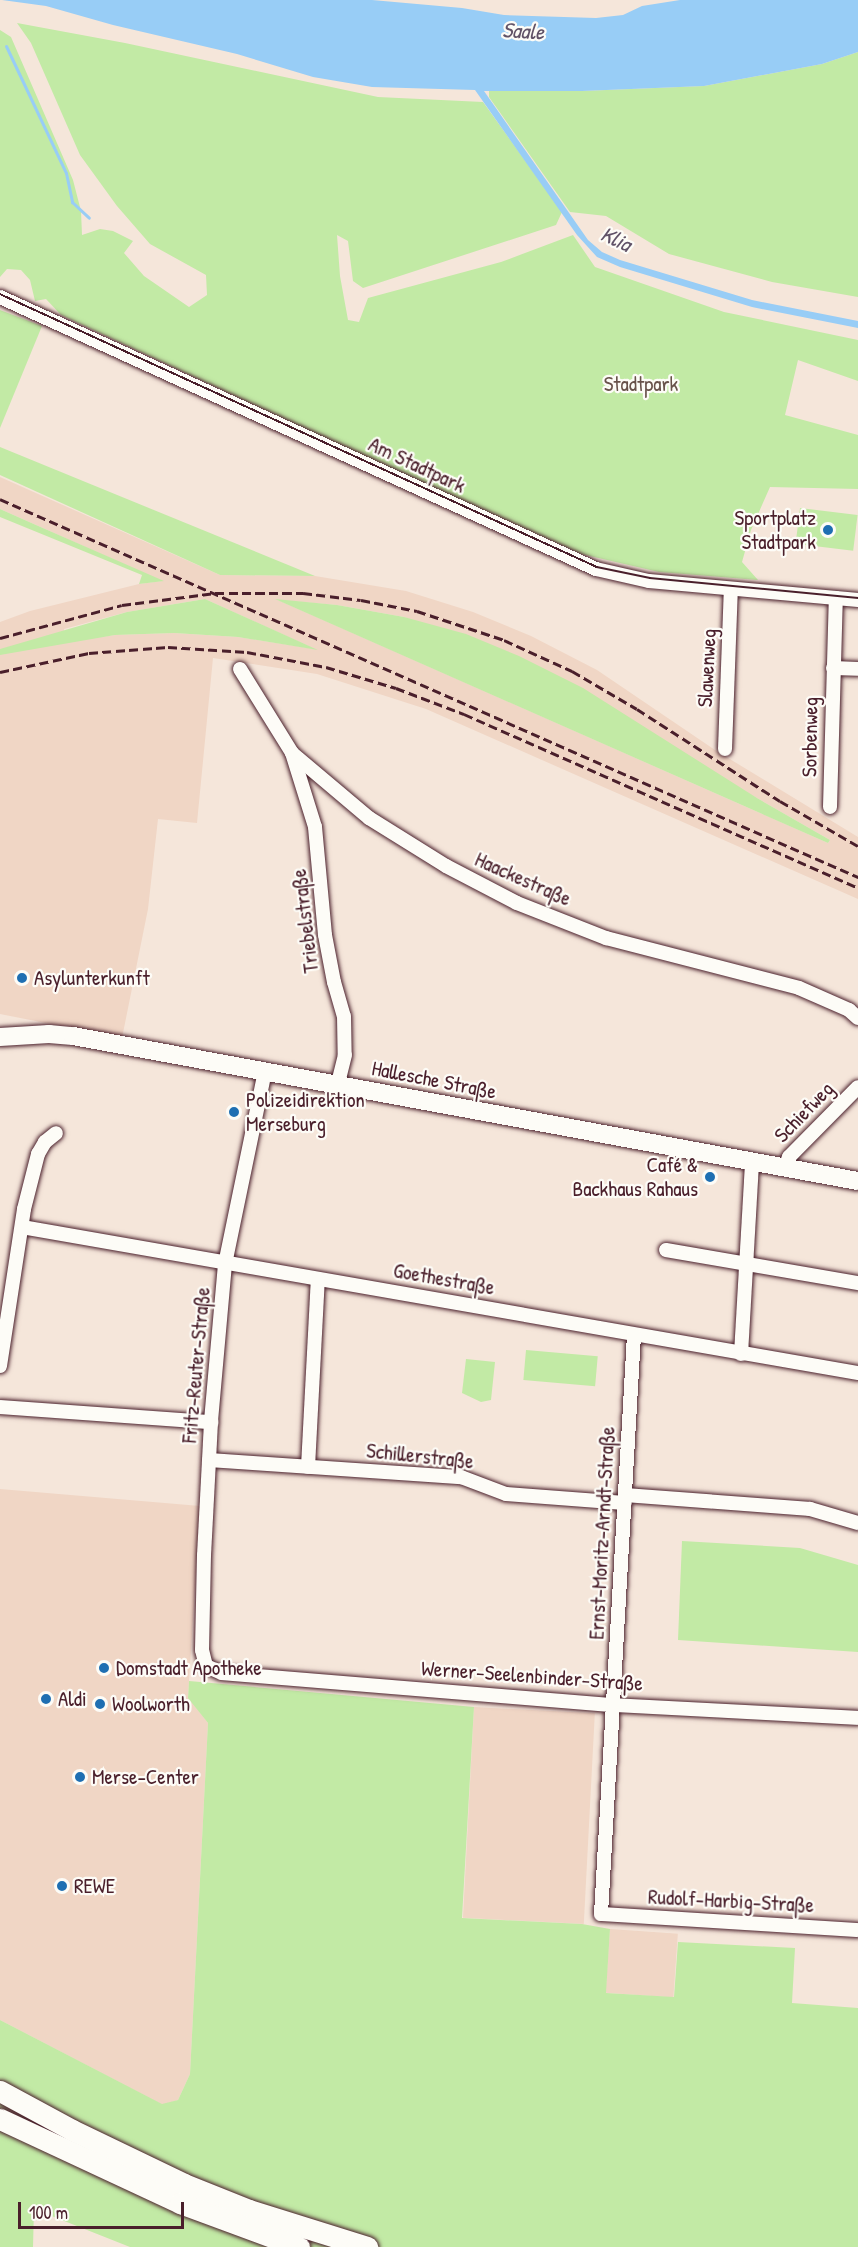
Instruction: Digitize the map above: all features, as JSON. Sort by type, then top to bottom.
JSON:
[{"type":"main road","name":"Hallesche Straße","points":[[0,1037],[49,1034],[73,1036],[858,1181]]},
{"type":"main road","points":[[0,2091],[72,2130],[184,2184],[279,2220],[367,2247]]},
{"type":"main road","points":[[0,2119],[170,2198],[299,2247]]},
{"type":"street","name":"Am Stadtpark","points":[[0,297],[581,563],[630,579],[858,600]]},
{"type":"street","name":"Slawenweg","points":[[725,749],[731,589]]},
{"type":"street","name":"Sorbenweg","points":[[830,807],[836,598]]},
{"type":"street","name":"Sorbenweg","points":[[833,668],[858,669]]},
{"type":"street","name":"Haackestraße","points":[[240,669],[292,753],[369,818],[446,866],[517,903],[606,938],[799,988],[849,1010],[858,1018]]},
{"type":"street","name":"Triebelstraße","points":[[292,753],[315,827],[326,934],[334,982],[344,1016],[345,1055],[338,1084]]},
{"type":"street","name":"Fritz-Reuter-Straße","points":[[206,1665],[202,1650],[209,1460],[225,1264],[265,1071]]},
{"type":"street","name":"Schiefweg","points":[[785,1168],[789,1157],[858,1087]]},
{"type":"street","points":[[0,1366],[22,1227],[38,1154],[45,1142],[56,1133]]},
{"type":"street","points":[[741,1354],[752,1162]]},
{"type":"street","name":"Goethestraße","points":[[22,1227],[858,1373]]},
{"type":"street","points":[[666,1250],[858,1283]]},
{"type":"street","points":[[308,1467],[318,1279]]},
{"type":"street","name":"Ernst-Moritz-Arndt-Straße","points":[[602,1914],[634,1335]]},
{"type":"street","points":[[0,1407],[211,1422]]},
{"type":"street","name":"Schillerstraße","points":[[209,1460],[460,1477],[506,1494],[810,1509],[858,1523]]},
{"type":"street","name":"Werner-Seelenbinder-Straße","points":[[206,1665],[222,1673],[613,1705],[858,1718]]},
{"type":"street","name":"Rudolf-Harbig-Straße","points":[[602,1914],[858,1930]]},
{"type":"shaded area","points":[[0,477],[220,575],[315,576],[406,591],[473,612],[531,636],[597,670],[715,750],[858,837],[858,899],[426,709],[317,674],[213,658],[197,823],[158,819],[148,909],[122,1038],[0,1014],[0,622],[30,611],[139,584],[162,581],[0,509]],"holes":[[[205,599],[315,649],[238,637],[174,633],[115,635],[65,642],[64,629],[127,612]],[[278,600],[337,605],[404,617],[757,798],[830,840],[828,843]]]},
{"type":"shaded area","points":[[0,1489],[200,1506],[188,1697],[208,1723],[190,2074],[178,2100],[163,2105],[0,2020]]},
{"type":"shaded area","points":[[474,1707],[595,1713],[584,1924],[463,1918]]},
{"type":"shaded area","points":[[610,1929],[678,1934],[673,1998],[606,1993]]},
{"type":"green space","name":"Stadtpark","points":[[17,23],[125,43],[378,97],[483,102],[562,212],[556,225],[363,288],[353,281],[348,241],[337,235],[340,276],[348,320],[359,322],[368,298],[501,262],[573,235],[595,267],[724,312],[858,340],[858,381],[798,360],[785,415],[858,435],[858,489],[770,487],[751,530],[742,562],[758,580],[659,572],[581,554],[61,315],[46,299],[35,301],[30,280],[21,270],[7,269],[0,277],[0,30],[11,37],[73,180],[81,211],[82,235],[100,229],[113,231],[133,241],[124,253],[144,276],[189,307],[207,295],[206,275],[150,244],[117,206],[80,155],[31,43]]},
{"type":"green space","points":[[858,52],[858,297],[772,282],[669,254],[606,216],[570,212],[489,97],[489,90],[582,91],[704,86],[822,64]]},
{"type":"green space","points":[[0,310],[42,326],[0,428]]},
{"type":"green space","points":[[0,447],[315,576],[220,575],[0,475]]},
{"type":"green space","name":"Sportplatz Stadtpark","points":[[800,508],[858,515],[853,551],[796,544]]},
{"type":"green space","points":[[0,509],[164,581],[139,584],[142,575],[0,517]]},
{"type":"green space","points":[[205,599],[318,650],[238,637],[174,633],[115,635],[0,655],[0,649],[127,612]]},
{"type":"green space","points":[[275,599],[337,605],[404,617],[466,634],[519,656],[583,688],[757,798],[830,840],[828,843]]},
{"type":"green space","points":[[526,1350],[598,1356],[595,1386],[523,1380]]},
{"type":"green space","points":[[466,1359],[495,1362],[491,1400],[481,1402],[462,1393]]},
{"type":"green space","points":[[682,1541],[800,1548],[858,1565],[858,1652],[678,1640]]},
{"type":"green space","points":[[189,1681],[474,1707],[462,1918],[582,1924],[610,1929],[606,1993],[674,1997],[678,1942],[795,1948],[792,2003],[858,2008],[858,2247],[130,2247],[34,2209],[33,2247],[0,2247],[0,2020],[162,2104],[178,2100],[190,2074],[208,1723],[188,1698]]},
{"type":"water","name":"Saale","points":[[2,0],[372,0],[462,8],[504,15],[596,18],[623,15],[642,6],[680,0],[858,0],[858,52],[822,64],[704,86],[582,91],[484,91],[588,240],[602,252],[620,260],[752,300],[858,321],[858,328],[752,307],[620,267],[597,257],[577,235],[475,90],[372,87],[313,77],[237,54],[113,25],[46,6]]},
{"type":"waterway","points":[[6,46],[66,173],[72,202],[89,218]]},
{"type":"tram line","points":[[0,294],[597,567],[650,578],[858,598]]},
{"type":"railway","points":[[0,499],[858,877]]},
{"type":"railway","points":[[0,638],[122,605],[215,593],[303,593],[361,600],[417,611],[504,640],[572,671],[637,709],[780,801],[858,846]]},
{"type":"railway","points":[[0,672],[89,653],[168,647],[247,652],[326,667],[396,688],[464,714],[858,888]]},
{"type":"place","name":"Sportplatz Stadtpark","points":[[828,530]]},
{"type":"place","name":"Asylunterkunft","points":[[22,978]]},
{"type":"place","name":"Polizeidirektion Merseburg","points":[[234,1112]]},
{"type":"place","name":"Café & Backhaus Rahaus","points":[[710,1177]]},
{"type":"place","name":"Domstadt Apotheke","points":[[104,1668]]},
{"type":"place","name":"Aldi","points":[[46,1699]]},
{"type":"place","name":"Woolworth","points":[[100,1704]]},
{"type":"place","name":"Merse-Center","points":[[80,1777]]},
{"type":"place","name":"REWE","points":[[62,1886]]},
{"type":"water label","name":"Klia","points":[[616,239]]}]
